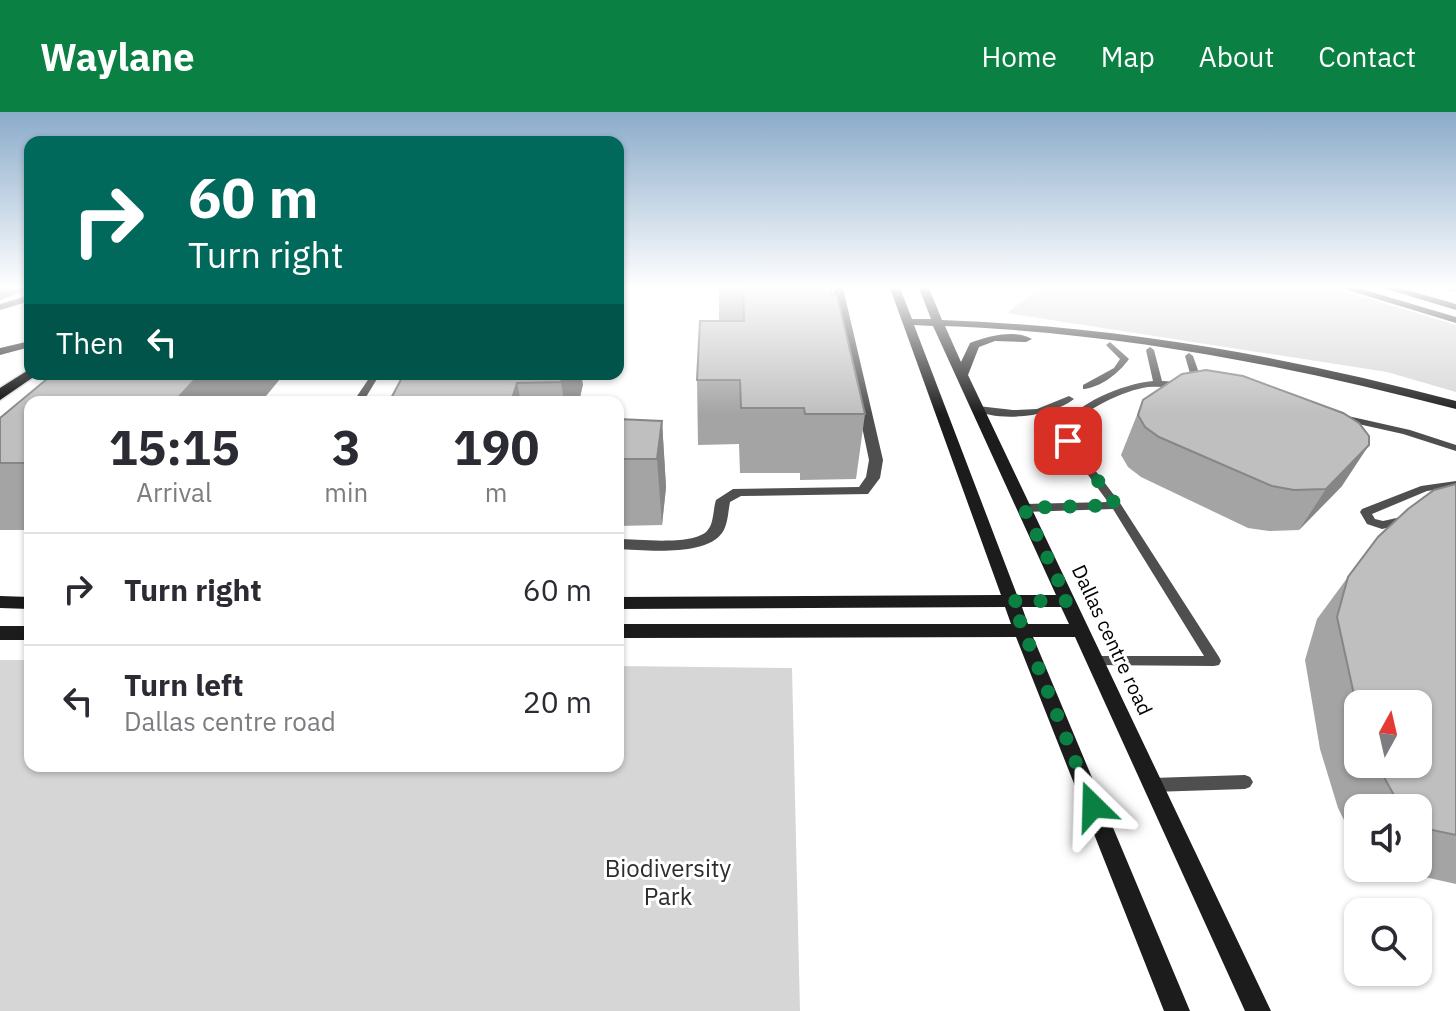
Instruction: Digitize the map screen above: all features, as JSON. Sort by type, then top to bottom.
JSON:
[{"type":"main road","points":[[0,395],[24,377]]},
{"type":"street","points":[[624,544],[687,544],[706,540],[717,530],[723,500],[738,492],[863,491],[873,478],[876,460],[847,330]]},
{"type":"street","points":[[912,330],[1022,630],[1177,1011]]},
{"type":"street","name":"Dallas centre road","points":[[941,330],[1258,1011]]},
{"type":"street","points":[[1042,330],[1209,350],[1297,367],[1456,405]]},
{"type":"street","points":[[962,374],[974,345],[994,338],[1110,345],[1296,375],[1456,413]]},
{"type":"street","points":[[0,352],[24,346]]},
{"type":"street","points":[[624,603],[1068,601]]},
{"type":"street","points":[[0,602],[24,603]]},
{"type":"street","points":[[624,631],[1081,630]]},
{"type":"street","points":[[0,633],[24,633]]},
{"type":"lane","points":[[1086,387],[1117,370],[1125,359],[1110,345]]},
{"type":"lane","points":[[1150,350],[1158,382]]},
{"type":"lane","points":[[1189,356],[1199,387]]},
{"type":"lane","points":[[1094,661],[1214,661],[1116,505],[1087,469],[1064,430],[1069,422],[1124,387],[1158,382],[1213,390]]},
{"type":"lane","points":[[978,409],[1021,413],[1058,406],[1069,399]]},
{"type":"lane","points":[[1325,413],[1356,423],[1406,432],[1456,448]]},
{"type":"lane","points":[[1425,516],[1382,525],[1371,521],[1366,512],[1425,488],[1456,484]]},
{"type":"lane","points":[[1024,508],[1116,505]]},
{"type":"lane","points":[[1152,785],[1245,782]]},
{"type":"green space","points":[[1116,330],[1456,330],[1456,392],[1387,372]]},
{"type":"green space","name":"Biodiversity Park","points":[[0,660],[24,660],[24,772],[624,772],[624,666],[792,668],[800,1011],[0,1011]]},
{"type":"building","points":[[700,330],[845,330],[865,414],[805,414],[804,408],[741,408],[740,380],[697,380]]},
{"type":"building","points":[[1206,370],[1243,376],[1343,413],[1359,423],[1369,436],[1369,445],[1326,489],[1294,490],[1272,486],[1159,437],[1145,427],[1138,415],[1143,400],[1182,374]]},
{"type":"building","points":[[46,380],[194,380],[180,396],[26,396]]},
{"type":"building","points":[[401,380],[562,380],[517,383],[513,396],[392,396]]},
{"type":"building","points":[[24,398],[24,463],[0,463],[0,418]]},
{"type":"building","points":[[624,419],[662,421],[657,459],[624,459]]},
{"type":"building","points":[[1456,484],[1456,835],[1432,830],[1432,794],[1393,794],[1384,778],[1432,778],[1432,690],[1353,690],[1337,617],[1348,577],[1378,537],[1434,490]]},
{"type":"route","points":[[1068,441],[1116,505],[1024,508],[1068,601],[1012,601],[1093,806]]}]
